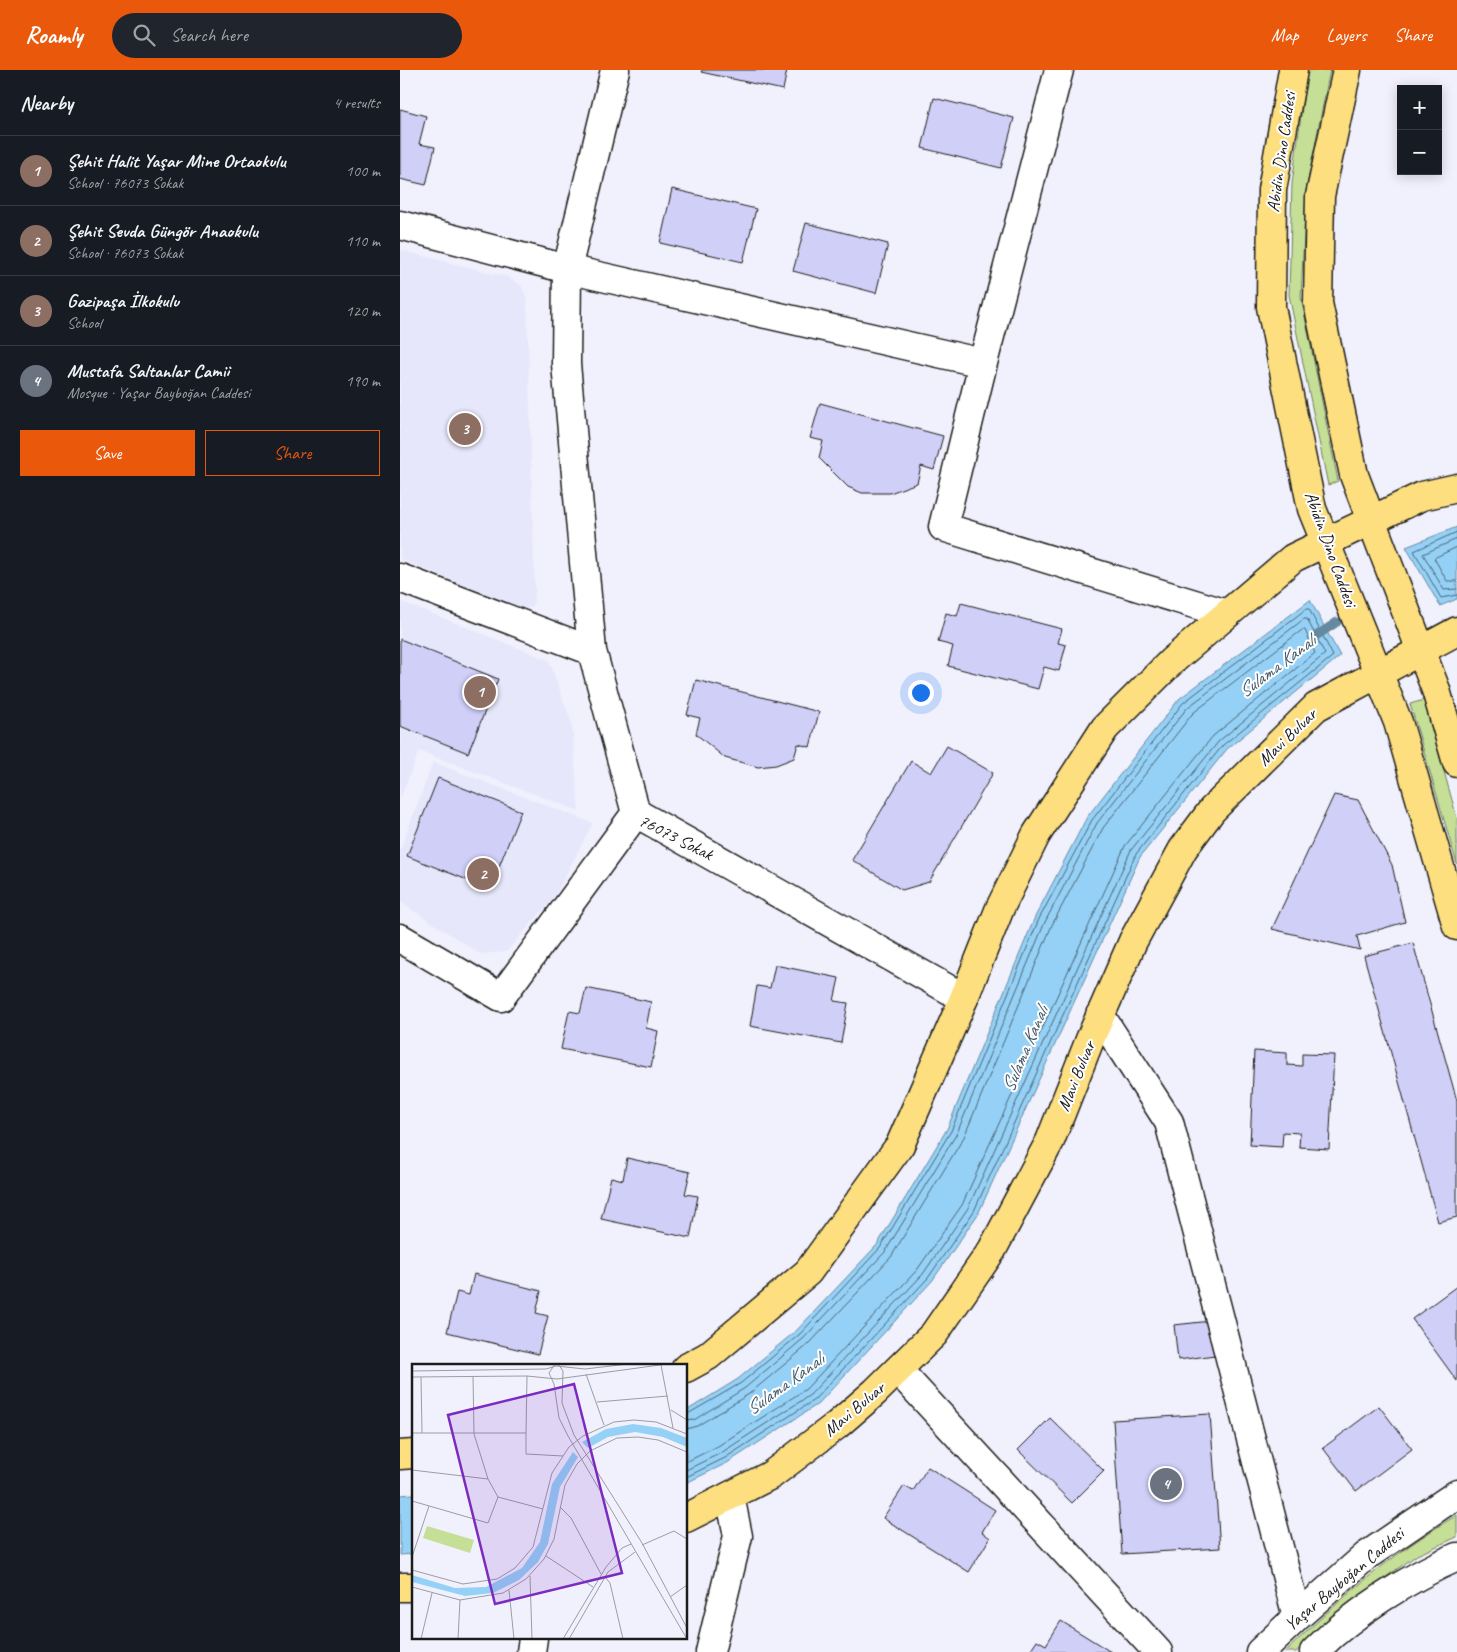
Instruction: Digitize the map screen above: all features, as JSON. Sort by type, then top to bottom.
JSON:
[{"type":"main road","name":"Abidin Dino Caddesi","points":[[1293,70],[1272,190],[1271,307],[1312,509],[1401,731],[1457,926]]},
{"type":"main road","points":[[1347,70],[1320,196],[1318,303],[1354,475],[1436,690],[1457,763]]},
{"type":"main road","points":[[688,1367],[708,1356],[808,1272],[900,1145],[964,998],[1000,908],[1036,835],[1105,728],[1172,661],[1292,558],[1422,496],[1457,488]]},
{"type":"main road","name":"Mavi Bulvar","points":[[688,1517],[771,1475],[837,1425],[898,1370],[934,1334],[992,1250],[1050,1141],[1100,1015],[1133,941],[1183,849],[1212,810],[1316,707],[1457,631]]},
{"type":"street","points":[[615,70],[567,269],[566,364],[592,651],[636,812]]},
{"type":"street","points":[[1058,70],[943,527],[1227,614]]},
{"type":"street","points":[[400,225],[567,269],[983,363]]},
{"type":"street","points":[[400,578],[592,651]]},
{"type":"street","name":"76073 Sokak","points":[[400,938],[501,997],[636,812],[964,998]]},
{"type":"street","points":[[1100,1015],[1169,1122],[1296,1617]]},
{"type":"street","points":[[898,1370],[1158,1652]]},
{"type":"street","name":"Yaşar Bayboğan Caddesi","points":[[1260,1652],[1296,1617],[1366,1556],[1457,1494]]},
{"type":"street","points":[[710,1652],[738,1536],[730,1496]]},
{"type":"street","name":"Yaşar Bayboğan Caddesi","points":[[1317,1651],[1352,1619],[1421,1574],[1457,1557]]},
{"type":"shaded area","points":[[400,250],[508,277],[521,285],[527,299],[535,593],[533,606],[524,610],[400,559]]},
{"type":"shaded area","points":[[400,601],[549,660],[572,724],[579,811],[419,751],[400,800]]},
{"type":"shaded area","points":[[433,762],[593,823],[554,898],[506,952],[480,954],[400,902],[400,850]]},
{"type":"green space","points":[[1307,70],[1330,70],[1306,190],[1301,297],[1338,481],[1328,485],[1289,295],[1292,184]]},
{"type":"green space","points":[[1424,700],[1457,818],[1457,864],[1410,704]]},
{"type":"green space","points":[[1457,1515],[1457,1537],[1417,1555],[1345,1606],[1296,1652],[1285,1652],[1367,1578],[1410,1546]]},
{"type":"water","points":[[1457,527],[1457,599],[1440,606],[1406,547]]},
{"type":"water","points":[[1310,600],[1340,656],[1227,749],[1140,857],[978,1214],[932,1281],[818,1404],[727,1463],[688,1482],[688,1410],[738,1379],[797,1330],[877,1245],[947,1129],[1035,917],[1087,817],[1179,699]]},
{"type":"water","points":[[412,1494],[412,1554],[400,1555],[400,1495]]},
{"type":"building","points":[[702,70],[787,70],[783,90],[701,72]]},
{"type":"building","points":[[934,98],[1014,118],[1001,168],[922,148]]},
{"type":"building","points":[[400,109],[426,116],[419,144],[435,147],[426,185],[400,179]]},
{"type":"building","points":[[672,189],[756,209],[743,262],[660,243]]},
{"type":"building","points":[[806,223],[888,244],[876,293],[793,271]]},
{"type":"building","points":[[820,403],[943,436],[934,470],[921,466],[917,483],[890,493],[862,493],[848,487],[819,458],[823,441],[810,438]]},
{"type":"building","points":[[961,603],[1062,629],[1058,643],[1066,645],[1059,671],[1044,667],[1038,689],[948,666],[953,646],[938,642],[946,613],[957,616]]},
{"type":"building","points":[[400,639],[498,679],[468,753],[400,726]]},
{"type":"building","points":[[696,680],[819,712],[810,747],[798,744],[794,758],[776,765],[758,767],[725,758],[696,734],[700,718],[687,715]]},
{"type":"building","points":[[947,746],[993,773],[929,882],[902,890],[852,860],[911,761],[931,773]]},
{"type":"building","points":[[438,778],[521,811],[490,889],[407,856]]},
{"type":"building","points":[[1334,795],[1358,800],[1392,865],[1405,922],[1357,936],[1360,950],[1272,929]]},
{"type":"building","points":[[1413,943],[1457,1101],[1457,1217],[1438,1222],[1364,956]]},
{"type":"building","points":[[775,965],[839,978],[834,1001],[848,1003],[841,1043],[750,1026],[757,986],[770,988]]},
{"type":"building","points":[[586,988],[651,1002],[646,1028],[658,1031],[651,1067],[561,1049],[569,1011],[580,1013]]},
{"type":"building","points":[[1254,1051],[1287,1053],[1287,1065],[1302,1066],[1302,1054],[1334,1055],[1329,1149],[1299,1147],[1300,1133],[1283,1132],[1282,1147],[1250,1145]]},
{"type":"building","points":[[627,1158],[690,1172],[685,1194],[698,1196],[690,1238],[601,1219],[611,1177],[623,1180]]},
{"type":"building","points":[[474,1274],[541,1291],[536,1313],[548,1316],[538,1354],[447,1332],[457,1292],[469,1295]]},
{"type":"building","points":[[1457,1286],[1457,1381],[1412,1319]]},
{"type":"building","points":[[1211,1321],[1215,1355],[1178,1360],[1174,1325]]},
{"type":"building","points":[[1379,1406],[1412,1449],[1356,1491],[1323,1448]]},
{"type":"building","points":[[1210,1414],[1220,1548],[1122,1554],[1113,1420]]},
{"type":"building","points":[[1050,1418],[1104,1471],[1072,1503],[1018,1450]]},
{"type":"building","points":[[928,1467],[995,1510],[982,1532],[990,1538],[969,1572],[883,1518],[904,1486],[913,1491]]},
{"type":"building","points":[[1061,1621],[1111,1652],[1029,1652],[1037,1640],[1046,1645]]},
{"type":"waterway","name":"Sulama Kanalı","points":[[1316,636],[1337,622]]},
{"type":"place","name":"Gazipaşa İlkokulu","points":[[465,429]]},
{"type":"place","name":"Şehit Halit Yaşar Mine Ortaokulu","points":[[480,692]]},
{"type":"place","name":"Şehit Sevda Güngör Anaokulu","points":[[483,874]]},
{"type":"place","name":"Mustafa Saltanlar Camii","points":[[1166,1484]]}]
